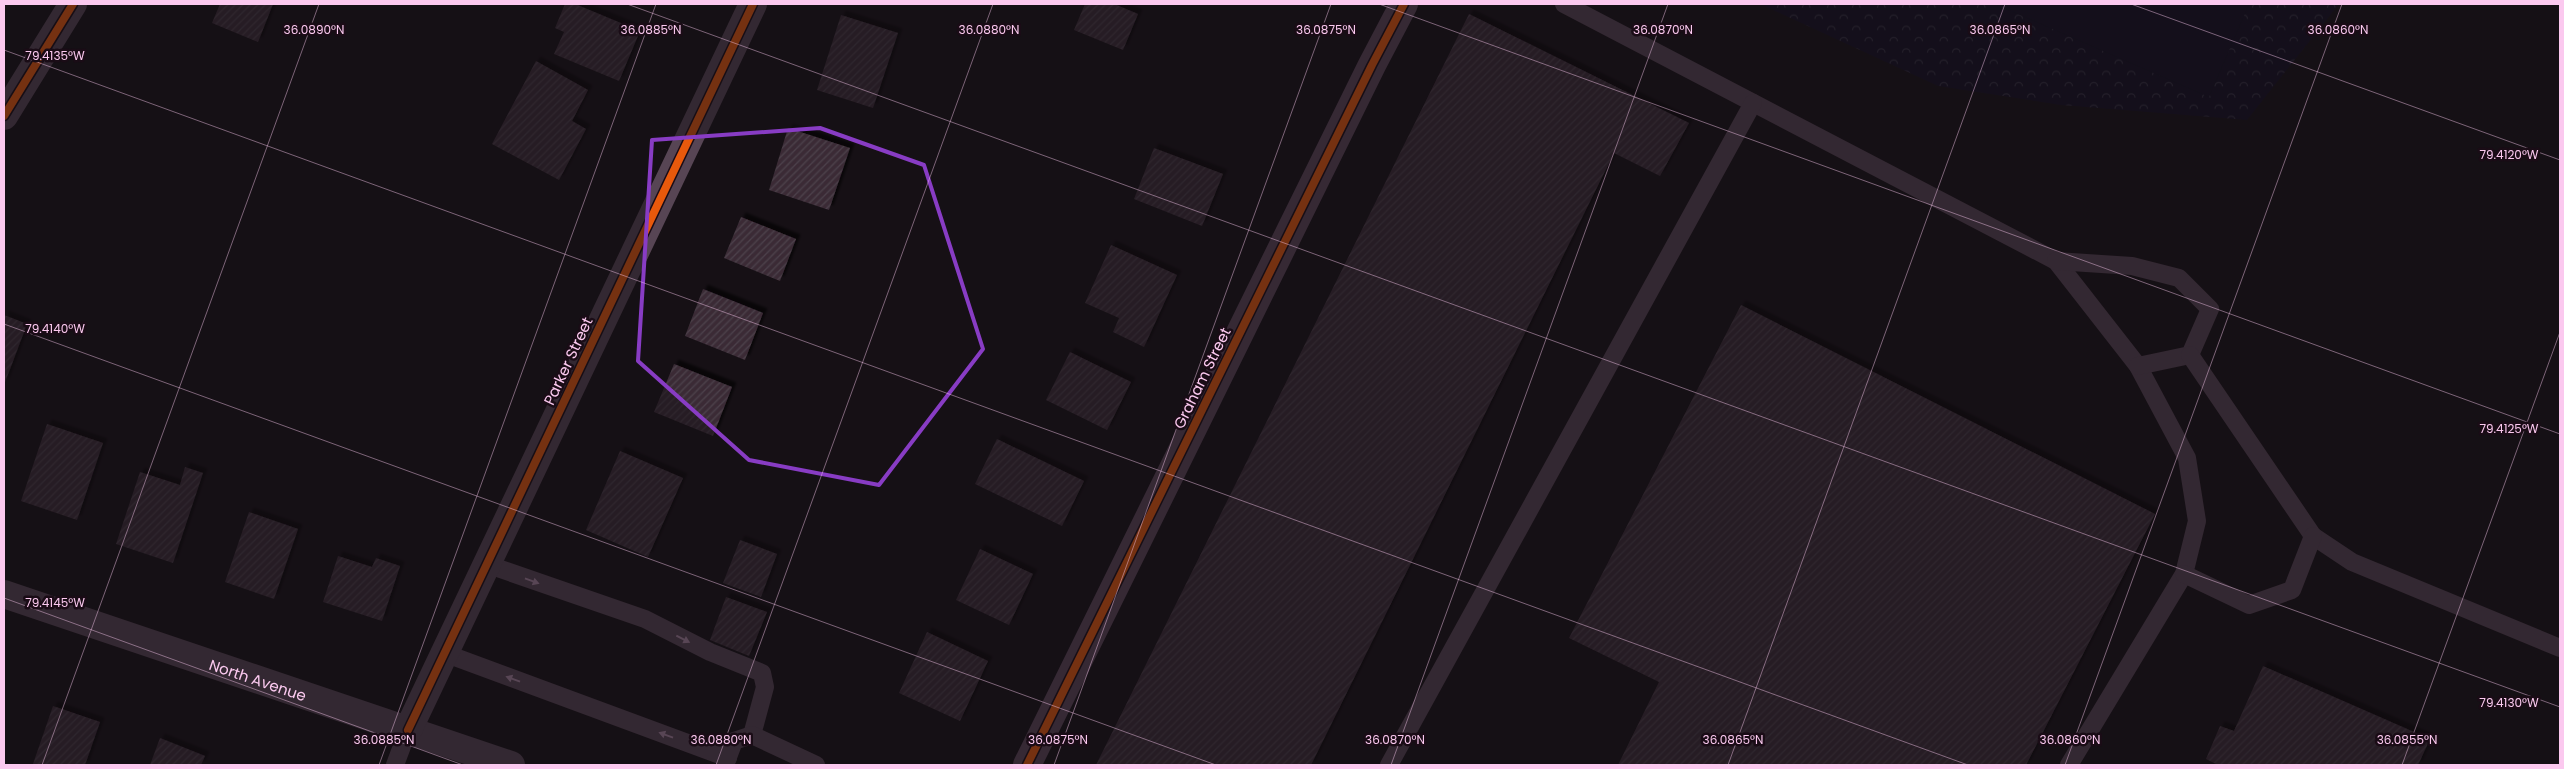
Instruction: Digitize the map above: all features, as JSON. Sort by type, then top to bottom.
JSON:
[{"type":"street","points":[[4,116],[73,4]]},
{"type":"street","name":"Parker Street","points":[[408,730],[753,4]]},
{"type":"street","name":"Graham Street","points":[[1027,765],[1372,65],[1404,4]]},
{"type":"street","name":"North Avenue","points":[[4,594],[511,765]]},
{"type":"lane","points":[[1564,4],[2056,261],[2132,266],[2179,278],[2210,309],[2190,355]]},
{"type":"lane","points":[[1388,765],[1753,103]]},
{"type":"lane","points":[[2056,261],[2138,366],[2187,458],[2196,521],[2184,574],[2069,765]]},
{"type":"lane","points":[[2138,366],[2190,355]]},
{"type":"lane","points":[[2190,355],[2313,536],[2352,562],[2560,648]]},
{"type":"lane","points":[[2184,574],[2249,605],[2292,590],[2313,536]]},
{"type":"lane","points":[[486,564],[645,619],[710,652],[762,672],[764,686],[752,735]]},
{"type":"lane","points":[[444,653],[726,762],[734,741],[752,735],[816,765]]},
{"type":"lane","points":[[395,765],[408,730]]},
{"type":"highlighted area","points":[[820,128],[924,165],[983,349],[879,485],[749,460],[638,361],[652,140]]},
{"type":"green space","points":[[1760,4],[2339,4],[2247,120],[2061,105],[1938,86]]},
{"type":"green space","points":[[1995,4],[2249,4],[2209,97]]},
{"type":"building","points":[[220,4],[273,4],[258,42],[212,23]]},
{"type":"building","points":[[565,4],[575,4],[640,31],[619,81],[554,54],[564,32],[555,28]]},
{"type":"building","points":[[1085,4],[1114,4],[1138,14],[1123,50],[1074,30]]},
{"type":"building","points":[[1469,14],[1689,123],[1660,176],[1614,153],[1311,765],[1096,765]]},
{"type":"building","points":[[841,15],[898,33],[873,108],[817,90]]},
{"type":"building","points":[[536,61],[588,90],[572,121],[586,129],[559,180],[492,144]]},
{"type":"building","points":[[788,128],[850,148],[829,210],[769,190]]},
{"type":"building","points":[[1154,148],[1223,174],[1202,226],[1134,199]]},
{"type":"building","points":[[741,217],[796,239],[780,281],[724,258]]},
{"type":"building","points":[[1111,245],[1177,275],[1144,347],[1113,332],[1119,318],[1085,303]]},
{"type":"building","points":[[703,289],[763,313],[745,360],[685,336]]},
{"type":"building","points":[[1741,305],[2155,514],[2026,765],[1618,765],[1659,682],[1569,638]]},
{"type":"building","points":[[4,315],[27,324],[4,385]]},
{"type":"building","points":[[1070,352],[1131,382],[1107,430],[1046,400]]},
{"type":"building","points":[[674,364],[732,387],[713,436],[654,412]]},
{"type":"building","points":[[47,424],[103,443],[77,520],[21,501]]},
{"type":"building","points":[[997,439],[1084,481],[1062,526],[975,484]]},
{"type":"building","points":[[620,451],[683,478],[648,557],[586,530]]},
{"type":"building","points":[[185,467],[203,473],[173,563],[116,544],[140,472],[180,485]]},
{"type":"building","points":[[249,512],[298,529],[274,599],[225,582]]},
{"type":"building","points":[[740,540],[777,554],[761,597],[723,583]]},
{"type":"building","points":[[980,549],[1033,574],[1009,625],[956,600]]},
{"type":"building","points":[[338,556],[372,567],[376,558],[400,566],[382,621],[323,602]]},
{"type":"building","points":[[726,597],[767,612],[749,656],[710,640]]},
{"type":"building","points":[[927,632],[988,661],[960,721],[899,693]]},
{"type":"building","points":[[2263,666],[2430,739],[2418,765],[2215,765],[2206,759],[2220,726],[2234,731]]},
{"type":"building","points":[[53,706],[100,722],[85,765],[33,764]]},
{"type":"building","points":[[160,738],[205,756],[201,765],[150,765]]},
{"type":"cycle path","points":[[4,116],[73,4]]},
{"type":"cycle path","points":[[408,730],[753,4]]},
{"type":"cycle path","points":[[1027,765],[1372,65],[1404,4]]}]
